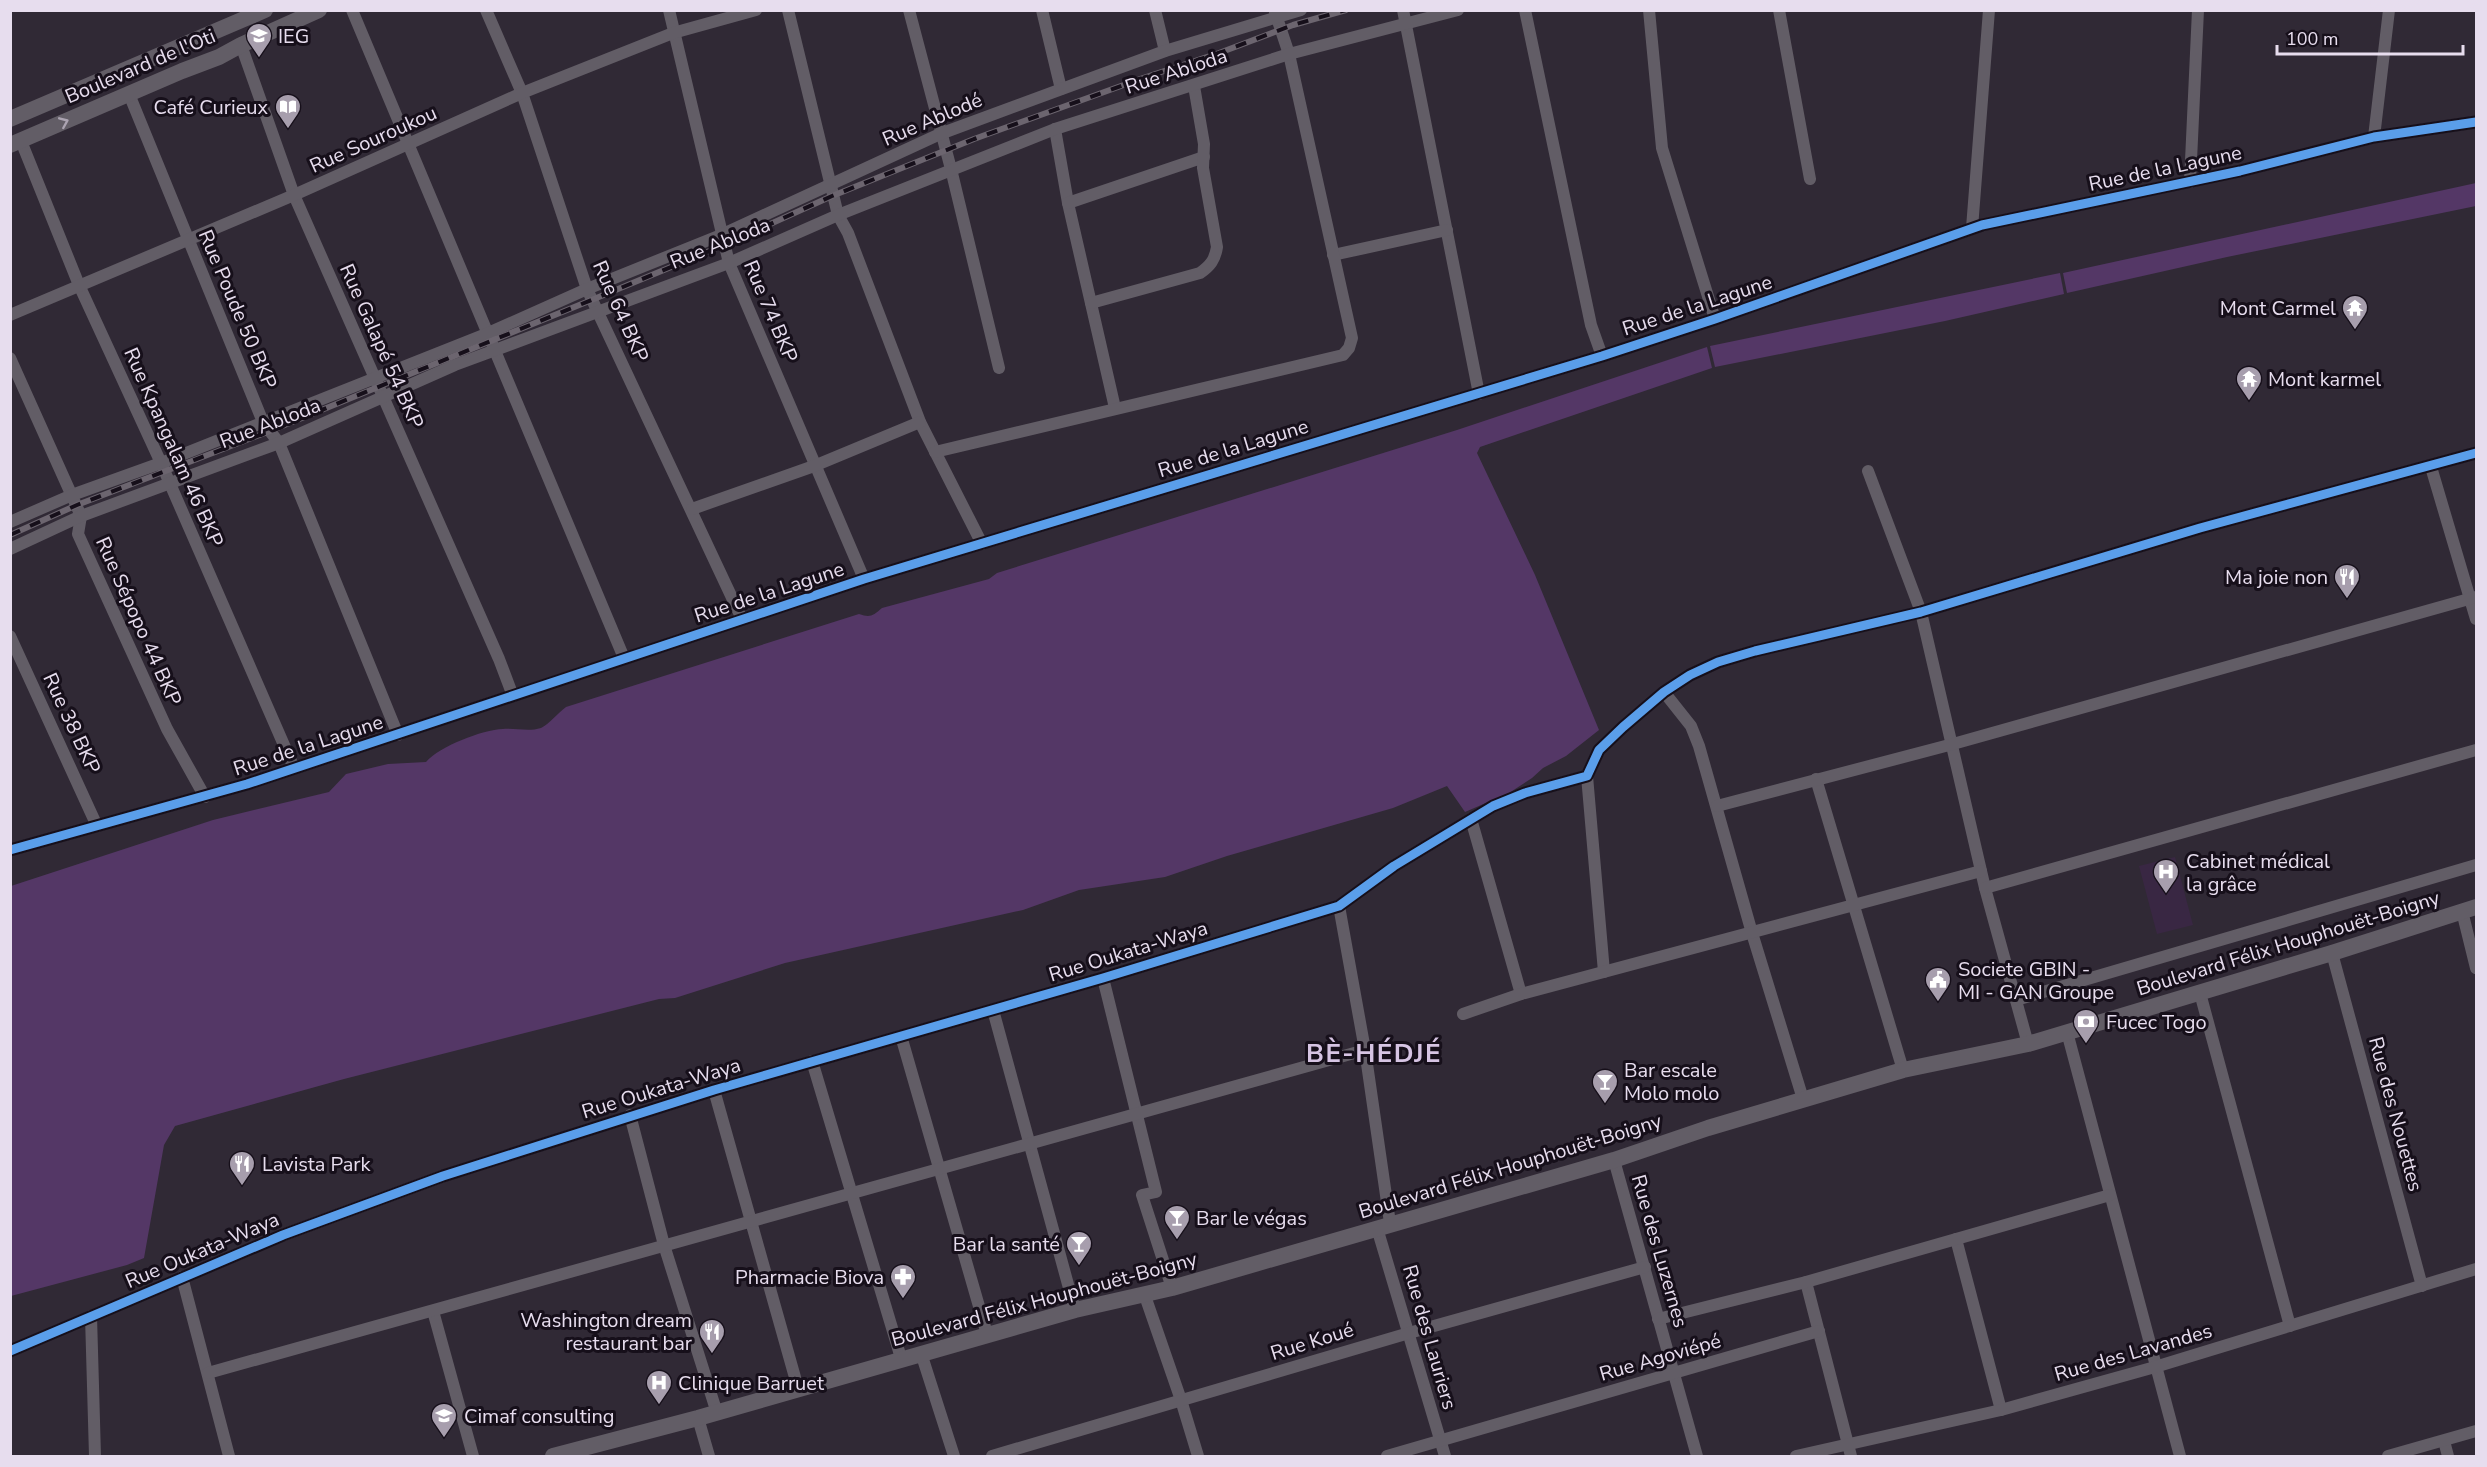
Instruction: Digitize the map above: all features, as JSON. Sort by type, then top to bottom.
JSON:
[{"type":"street","name":"Boulevard de l'Oti","points":[[10,119],[265,10]]},
{"type":"street","name":"Boulevard de l'Oti","points":[[16,143],[219,57],[319,10]]},
{"type":"street","points":[[352,10],[410,144],[486,334],[624,658]]},
{"type":"street","name":"Rue 64 BKP","points":[[486,10],[522,93],[587,288],[742,619]]},
{"type":"street","name":"Rue 74 BKP","points":[[669,10],[729,263],[864,579]]},
{"type":"street","name":"Rue Souroukou","points":[[10,315],[187,238],[294,195],[522,93],[673,33],[756,10]]},
{"type":"street","points":[[788,10],[829,186],[838,214],[848,233],[920,422],[982,544]]},
{"type":"street","points":[[909,10],[951,169],[999,368]]},
{"type":"street","points":[[1042,10],[1061,90]]},
{"type":"street","points":[[1155,10],[1165,51]]},
{"type":"street","name":"Rue Ablodé","points":[[10,522],[72,495],[161,463],[486,334],[587,288],[721,235],[940,134],[1165,51],[1275,14],[1301,10]]},
{"type":"street","name":"Rue Abloda","points":[[10,549],[81,516],[279,443],[493,350],[729,263],[838,214],[1055,129],[1405,17],[1458,10]]},
{"type":"street","points":[[1525,10],[1591,325],[1602,356]]},
{"type":"street","points":[[1649,10],[1662,148],[1715,319]]},
{"type":"street","points":[[1779,10],[1810,179]]},
{"type":"street","points":[[1972,228],[1989,10]]},
{"type":"street","points":[[2190,182],[2198,10]]},
{"type":"street","points":[[2374,137],[2388,10]]},
{"type":"street","points":[[935,452],[1342,355],[1349,348],[1352,338],[1289,54],[1275,14]]},
{"type":"street","points":[[1405,17],[1479,394]]},
{"type":"street","name":"Rue Galapé 54 BKP","points":[[241,45],[294,195],[499,659],[513,696]]},
{"type":"street","points":[[1090,303],[1200,273],[1209,267],[1215,256],[1216,247],[1203,168],[1204,144],[1194,86]]},
{"type":"street","name":"Rue Poude 50 BKP","points":[[129,94],[263,422],[279,443],[398,735]]},
{"type":"street","name":"Rue de la Lagune","points":[[10,850],[205,797],[864,579],[1602,356],[1715,319],[1972,228],[2032,213],[2190,182],[2335,149],[2374,137],[2476,122]]},
{"type":"street","points":[[1055,129],[1068,203],[1115,408]]},
{"type":"street","name":"Rue Kpangalam 46 BKP","points":[[16,143],[170,483],[294,768]]},
{"type":"street","points":[[1068,203],[1204,157]]},
{"type":"street","points":[[1333,255],[1447,230]]},
{"type":"street","name":"Rue Sépopo 44 BKP","points":[[10,358],[81,516],[78,534],[167,729],[205,797]]},
{"type":"street","points":[[692,509],[814,466],[920,422]]},
{"type":"street","points":[[1604,972],[1587,776],[1599,750],[1623,726],[1664,692],[1690,675],[1718,662],[1785,643],[1921,612],[2200,528],[2476,453]]},
{"type":"street","points":[[2431,467],[2474,598],[2476,619]]},
{"type":"street","points":[[1868,471],[1921,612],[1985,888],[2028,1044]]},
{"type":"street","points":[[1717,806],[1953,744],[2474,598]]},
{"type":"street","name":"Rue 38 BKP","points":[[10,636],[98,826]]},
{"type":"street","points":[[1664,692],[1695,734],[1752,933],[1803,1099]]},
{"type":"street","points":[[1985,888],[2476,750]]},
{"type":"street","name":"Rue Oukata-Waya","points":[[10,1351],[182,1277],[360,1205],[714,1090],[1103,978],[1339,906],[1394,866],[1493,806],[1587,776]]},
{"type":"street","points":[[1816,779],[1903,1070]]},
{"type":"street","points":[[1471,819],[1521,994]]},
{"type":"street","points":[[2016,1000],[2476,865]]},
{"type":"street","points":[[1463,1014],[1521,994],[1981,871]]},
{"type":"street","name":"Rue des Lauriers","points":[[1339,906],[1365,1050],[1384,1225],[1409,1333],[1445,1456]]},
{"type":"street","points":[[2469,909],[2476,968]]},
{"type":"street","name":"Boulevard Félix Houphouët-Boigny","points":[[553,1456],[717,1413],[987,1334],[1172,1287],[1614,1160],[1803,1099],[1903,1070],[2028,1044],[2332,953],[2469,909]]},
{"type":"street","name":"Rue des Nouettes","points":[[2332,953],[2422,1286]]},
{"type":"street","points":[[1103,978],[1156,1192],[1142,1195],[1172,1287]]},
{"type":"street","points":[[2200,993],[2290,1326]]},
{"type":"street","points":[[993,1010],[1075,1310]]},
{"type":"street","points":[[2067,1032],[2180,1456]]},
{"type":"street","points":[[901,1036],[987,1334]]},
{"type":"street","points":[[208,1373],[1365,1050]]},
{"type":"street","points":[[812,1061],[901,1358]]},
{"type":"street","points":[[714,1090],[798,1388]]},
{"type":"street","points":[[630,1116],[664,1245],[717,1413]]},
{"type":"street","name":"Rue des Luzernes","points":[[1614,1160],[1697,1456]]},
{"type":"street","points":[[1658,1319],[1806,1282],[2110,1195]]},
{"type":"street","points":[[1956,1239],[2001,1410]]},
{"type":"street","name":"Rue Koué","points":[[992,1456],[1409,1333],[1645,1267]]},
{"type":"street","name":"Rue des Lavandes","points":[[1796,1456],[2001,1410],[2155,1367],[2476,1269]]},
{"type":"street","points":[[182,1277],[229,1456]]},
{"type":"street","points":[[1806,1282],[1851,1456]]},
{"type":"street","points":[[1144,1293],[1198,1456]]},
{"type":"street","points":[[433,1311],[473,1456]]},
{"type":"street","points":[[91,1316],[95,1456]]},
{"type":"street","name":"Rue Agoviépé","points":[[1387,1456],[1819,1331]]},
{"type":"street","points":[[921,1353],[954,1456]]},
{"type":"street","points":[[698,1418],[709,1456]]},
{"type":"street","points":[[2388,1456],[2476,1431]]},
{"type":"street","points":[[2444,1441],[2448,1456]]},
{"type":"shaded area","points":[[2476,183],[2476,206],[2227,257],[2067,293],[2063,273]]},
{"type":"shaded area","points":[[2060,273],[2064,294],[1945,321],[1715,367],[1710,346]]},
{"type":"shaded area","points":[[1707,347],[1712,368],[1480,447],[1477,453],[1535,575],[1599,730],[1566,756],[1543,768],[1509,793],[1465,812],[1447,786],[1393,808],[1227,856],[1165,877],[1079,890],[1023,910],[785,963],[675,998],[659,999],[344,1079],[175,1126],[164,1145],[144,1258],[127,1265],[11,1296],[11,886],[213,820],[329,792],[346,774],[388,764],[426,762],[441,750],[484,732],[541,728],[566,707],[859,614],[871,616],[882,608],[989,579],[997,573],[1457,430]]},
{"type":"shaded area","name":"Cabinet médical la grâce","points":[[2175,857],[2193,925],[2157,934],[2139,866]]},
{"type":"railway","points":[[10,535],[77,505],[270,431],[594,299],[724,245],[832,196],[974,139],[1293,25],[1346,10]]},
{"type":"cycle path","points":[[10,850],[247,784],[864,579],[1602,356],[1715,319],[1982,225],[2240,171],[2374,137],[2476,122]]},
{"type":"cycle path","points":[[10,1351],[283,1235],[443,1176],[714,1090],[1103,978],[1339,906],[1394,866],[1493,806],[1525,793],[1587,776],[1599,750],[1623,727],[1664,692],[1690,675],[1718,662],[1755,651],[1921,612],[2200,528],[2476,453]]},
{"type":"place","name":"IEG","points":[[259,59]]},
{"type":"place","name":"Café Curieux","points":[[288,130]]},
{"type":"place","name":"Mont Carmel","points":[[2355,331]]},
{"type":"place","name":"Mont karmel","points":[[2249,402]]},
{"type":"place","name":"Ma joie non","points":[[2347,600]]},
{"type":"place","name":"Cabinet médical la grâce","points":[[2166,895]]},
{"type":"place","name":"Societe GBIN - MI - GAN Groupe","points":[[1938,1003]]},
{"type":"place","name":"Fucec Togo","points":[[2086,1045]]},
{"type":"place","name":"Bar escale Molo molo","points":[[1605,1105]]},
{"type":"place","name":"Lavista Park","points":[[242,1187]]},
{"type":"place","name":"Bar le végas","points":[[1177,1241]]},
{"type":"place","name":"Bar la santé","points":[[1079,1267]]},
{"type":"place","name":"Pharmacie Biova","points":[[903,1300]]},
{"type":"place","name":"Washington dream restaurant bar","points":[[712,1355]]},
{"type":"place","name":"Clinique Barruet","points":[[659,1406]]},
{"type":"place","name":"Cimaf consulting","points":[[444,1439]]},
{"type":"district","name":"BÈ-HÉDJÉ","points":[[1374,1053]]}]
